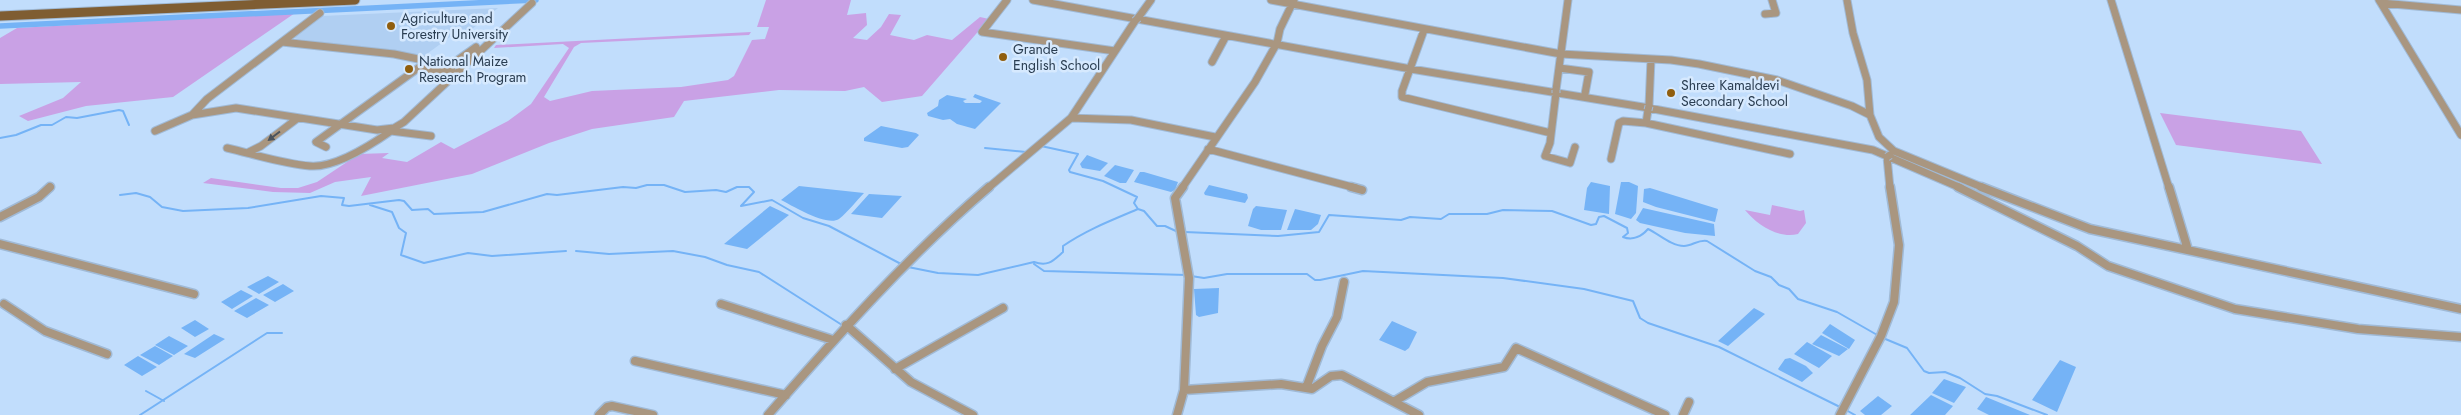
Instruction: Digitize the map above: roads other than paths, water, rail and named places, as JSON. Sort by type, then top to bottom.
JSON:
[{"type":"main road","points":[[0,16],[355,0]]},
{"type":"street","points":[[1006,0],[981,30],[982,32],[1115,51]]},
{"type":"street","points":[[1033,0],[1411,69],[1643,107],[1873,150],[1894,157],[1950,183],[2077,246],[2108,266],[2197,297],[2235,309],[2358,329],[2461,337]]},
{"type":"street","points":[[768,415],[846,325],[903,265],[974,200],[1071,118],[1151,0]]},
{"type":"street","points":[[1271,0],[1294,1],[1424,30],[1561,54],[1691,62],[1777,80],[1852,106],[1870,115]]},
{"type":"street","points":[[1568,0],[1551,133],[1545,156],[1570,163],[1575,147]]},
{"type":"street","points":[[1765,14],[1776,14],[1772,0]]},
{"type":"street","points":[[1842,411],[1880,338],[1894,302],[1900,244],[1890,191],[1890,154],[1879,137],[1870,115],[1867,80],[1853,32],[1847,0]]},
{"type":"street","points":[[2111,0],[2188,250]]},
{"type":"street","points":[[1177,415],[1184,390],[1188,275],[1175,198],[1254,82],[1276,44],[1280,29],[1294,1]]},
{"type":"street","points":[[2380,2],[2461,10]]},
{"type":"street","points":[[2380,2],[2461,135]]},
{"type":"street","points":[[227,148],[311,166],[325,165],[378,140],[532,3]]},
{"type":"street","points":[[192,115],[207,100],[320,13]]},
{"type":"street","points":[[1424,30],[1402,91],[1402,97],[1551,133]]},
{"type":"street","points":[[1212,62],[1226,36]]},
{"type":"street","points":[[282,42],[394,54],[452,64],[476,47]]},
{"type":"street","points":[[1646,124],[1649,108],[1651,59]]},
{"type":"street","points":[[326,147],[316,142],[428,61]]},
{"type":"street","points":[[452,64],[453,73]]},
{"type":"street","points":[[420,68],[453,73]]},
{"type":"street","points":[[1559,68],[1589,72],[1585,94]]},
{"type":"street","points":[[155,131],[192,115],[236,108],[377,130],[392,129],[430,136]]},
{"type":"street","points":[[249,152],[261,146],[298,118]]},
{"type":"street","points":[[1071,118],[1131,120],[1215,137]]},
{"type":"street","points":[[1611,159],[1619,123],[1622,121],[1646,124],[1790,154]]},
{"type":"street","points":[[1208,149],[1362,190]]},
{"type":"street","points":[[1890,154],[2090,229],[2461,308]]},
{"type":"street","points":[[0,217],[39,197],[50,187]]},
{"type":"street","points":[[0,244],[194,294]]},
{"type":"street","points":[[1306,388],[1322,346],[1337,317],[1344,282]]},
{"type":"street","points":[[4,304],[45,331],[107,354]]},
{"type":"street","points":[[721,304],[833,340]]},
{"type":"street","points":[[895,369],[1003,308]]},
{"type":"street","points":[[846,325],[911,382],[973,415]]},
{"type":"street","points":[[1395,401],[1428,382],[1504,368],[1516,348],[1665,415]]},
{"type":"street","points":[[635,361],[786,395]]},
{"type":"street","points":[[1184,390],[1282,384],[1312,389],[1331,376],[1342,375],[1419,415]]},
{"type":"street","points":[[1685,414],[1689,402]]},
{"type":"street","points":[[599,415],[607,407],[612,406],[653,415]]},
{"type":"water","points":[[975,94],[1001,103],[975,129],[957,124],[950,119],[943,120],[928,116],[927,113],[938,106],[939,100],[947,95],[967,99],[963,101],[965,103],[980,103],[982,101],[973,97]]},
{"type":"water","points":[[881,126],[919,135],[908,147],[902,148],[864,141],[864,138]]},
{"type":"water","points":[[1087,155],[1108,163],[1100,171],[1082,168],[1080,164]]},
{"type":"water","points":[[1115,165],[1134,170],[1126,183],[1120,183],[1104,176]]},
{"type":"water","points":[[1140,172],[1178,182],[1175,190],[1171,192],[1134,182]]},
{"type":"water","points":[[1591,182],[1610,186],[1609,214],[1584,210],[1587,188]]},
{"type":"water","points":[[1621,182],[1629,182],[1638,186],[1636,213],[1631,219],[1615,214]]},
{"type":"water","points":[[1209,185],[1247,194],[1248,198],[1245,203],[1205,195],[1204,193]]},
{"type":"water","points":[[799,186],[864,193],[849,210],[834,221],[810,215],[781,200]]},
{"type":"water","points":[[1650,188],[1718,209],[1715,222],[1643,202],[1644,189]]},
{"type":"water","points":[[869,194],[902,196],[882,218],[851,214]]},
{"type":"water","points":[[770,206],[789,215],[747,249],[724,244]]},
{"type":"water","points":[[1256,206],[1287,210],[1281,230],[1261,230],[1248,226],[1253,209]]},
{"type":"water","points":[[1643,208],[1714,224],[1715,236],[1685,233],[1640,223],[1636,220]]},
{"type":"water","points":[[1295,209],[1321,215],[1318,224],[1311,230],[1287,230]]},
{"type":"water","points":[[268,276],[279,282],[259,294],[247,287]]},
{"type":"water","points":[[283,284],[294,291],[275,302],[263,295]]},
{"type":"water","points":[[1219,288],[1218,313],[1199,317],[1196,315],[1194,289]]},
{"type":"water","points":[[241,290],[253,296],[232,309],[221,302]]},
{"type":"water","points":[[256,298],[269,305],[247,318],[234,311]]},
{"type":"water","points":[[1754,308],[1765,314],[1728,346],[1718,341]]},
{"type":"water","points":[[195,320],[209,329],[195,337],[181,328]]},
{"type":"water","points":[[1392,321],[1417,332],[1409,348],[1405,351],[1379,340]]},
{"type":"water","points":[[1830,324],[1855,340],[1849,349],[1822,333]]},
{"type":"water","points":[[214,334],[225,339],[195,358],[184,354]]},
{"type":"water","points":[[1821,335],[1848,349],[1839,356],[1812,344]]},
{"type":"water","points":[[169,336],[188,346],[174,355],[155,345]]},
{"type":"water","points":[[1807,342],[1832,356],[1819,368],[1794,354]]},
{"type":"water","points":[[155,346],[173,356],[159,365],[140,355]]},
{"type":"water","points":[[138,356],[157,367],[142,376],[124,365]]},
{"type":"water","points":[[1790,358],[1806,366],[1813,373],[1802,382],[1778,369],[1785,359]]},
{"type":"water","points":[[2060,360],[2076,367],[2057,412],[2032,400]]},
{"type":"water","points":[[1944,379],[1966,387],[1954,403],[1932,393]]},
{"type":"water","points":[[1931,395],[1953,406],[1945,415],[1910,415]]},
{"type":"water","points":[[1878,396],[1892,406],[1881,415],[1865,415],[1860,411]]},
{"type":"water","points":[[1986,397],[2030,415],[1989,415],[1977,409]]},
{"type":"waterway","points":[[0,26],[536,0]]},
{"type":"waterway","points":[[0,138],[16,135],[41,125],[52,125],[66,117],[77,118],[119,110],[123,111],[129,125]]},
{"type":"waterway","points":[[1041,146],[1078,154],[1069,170],[1070,172],[1103,181],[1137,197],[1134,203],[1138,209]]},
{"type":"waterway","points":[[985,148],[1026,152]]},
{"type":"waterway","points":[[120,195],[136,193],[150,197],[162,207],[183,211],[248,208],[321,196],[344,198],[342,205],[349,206],[399,200],[404,201],[412,210],[428,209],[434,214],[483,212],[547,194],[557,195],[623,187],[636,188],[647,185],[664,185],[685,192],[716,190],[726,192],[737,187],[749,187],[754,192],[741,206],[772,200],[803,218],[829,226],[901,264]]},
{"type":"waterway","points":[[370,205],[392,212],[399,228],[406,233],[401,255],[424,263],[468,253],[492,256],[566,251]]},
{"type":"waterway","points":[[908,267],[938,273],[978,275],[1034,262],[1047,263],[1063,252],[1063,246],[1072,240],[1138,209]]},
{"type":"waterway","points":[[1138,209],[1144,211],[1157,226],[1165,226],[1178,232]]},
{"type":"waterway","points":[[1185,232],[1278,236],[1319,232],[1329,215],[1401,220],[1410,217],[1441,219],[1449,214],[1487,214],[1503,210],[1552,211],[1591,225],[1596,224],[1599,217],[1604,216],[1627,228],[1628,233],[1623,237],[1627,238],[1637,237],[1648,229],[1679,245],[1687,246],[1707,241],[1755,271],[1771,277],[1779,285],[1789,289],[1798,299],[1837,312],[1879,336]]},
{"type":"waterway","points":[[576,251],[609,254],[673,251],[705,257],[727,265],[759,272],[842,325]]},
{"type":"waterway","points":[[1034,264],[1044,271],[1187,275]]},
{"type":"waterway","points":[[1191,276],[1204,278],[1227,274],[1307,274],[1315,280],[1320,280],[1363,271],[1503,278],[1584,289],[1633,301],[1640,318],[1648,323],[1719,347],[1842,408]]},
{"type":"waterway","points":[[163,400],[267,333],[282,333]]},
{"type":"waterway","points":[[851,334],[870,351]]},
{"type":"waterway","points":[[1883,338],[1907,348],[1924,371],[1929,373],[1945,372],[1960,378],[1985,394],[1997,396],[2047,415]]},
{"type":"waterway","points":[[146,391],[163,400]]},
{"type":"waterway","points":[[140,415],[163,400]]},
{"type":"waterway","points":[[1846,410],[1855,415]]},
{"type":"place","name":"Agriculture and Forestry University","points":[[391,26]]},
{"type":"place","name":"Grande English School","points":[[1003,57]]},
{"type":"place","name":"National Maize Research Program","points":[[409,69]]},
{"type":"place","name":"Shree Kamaldevi Secondary School","points":[[1671,93]]}]
